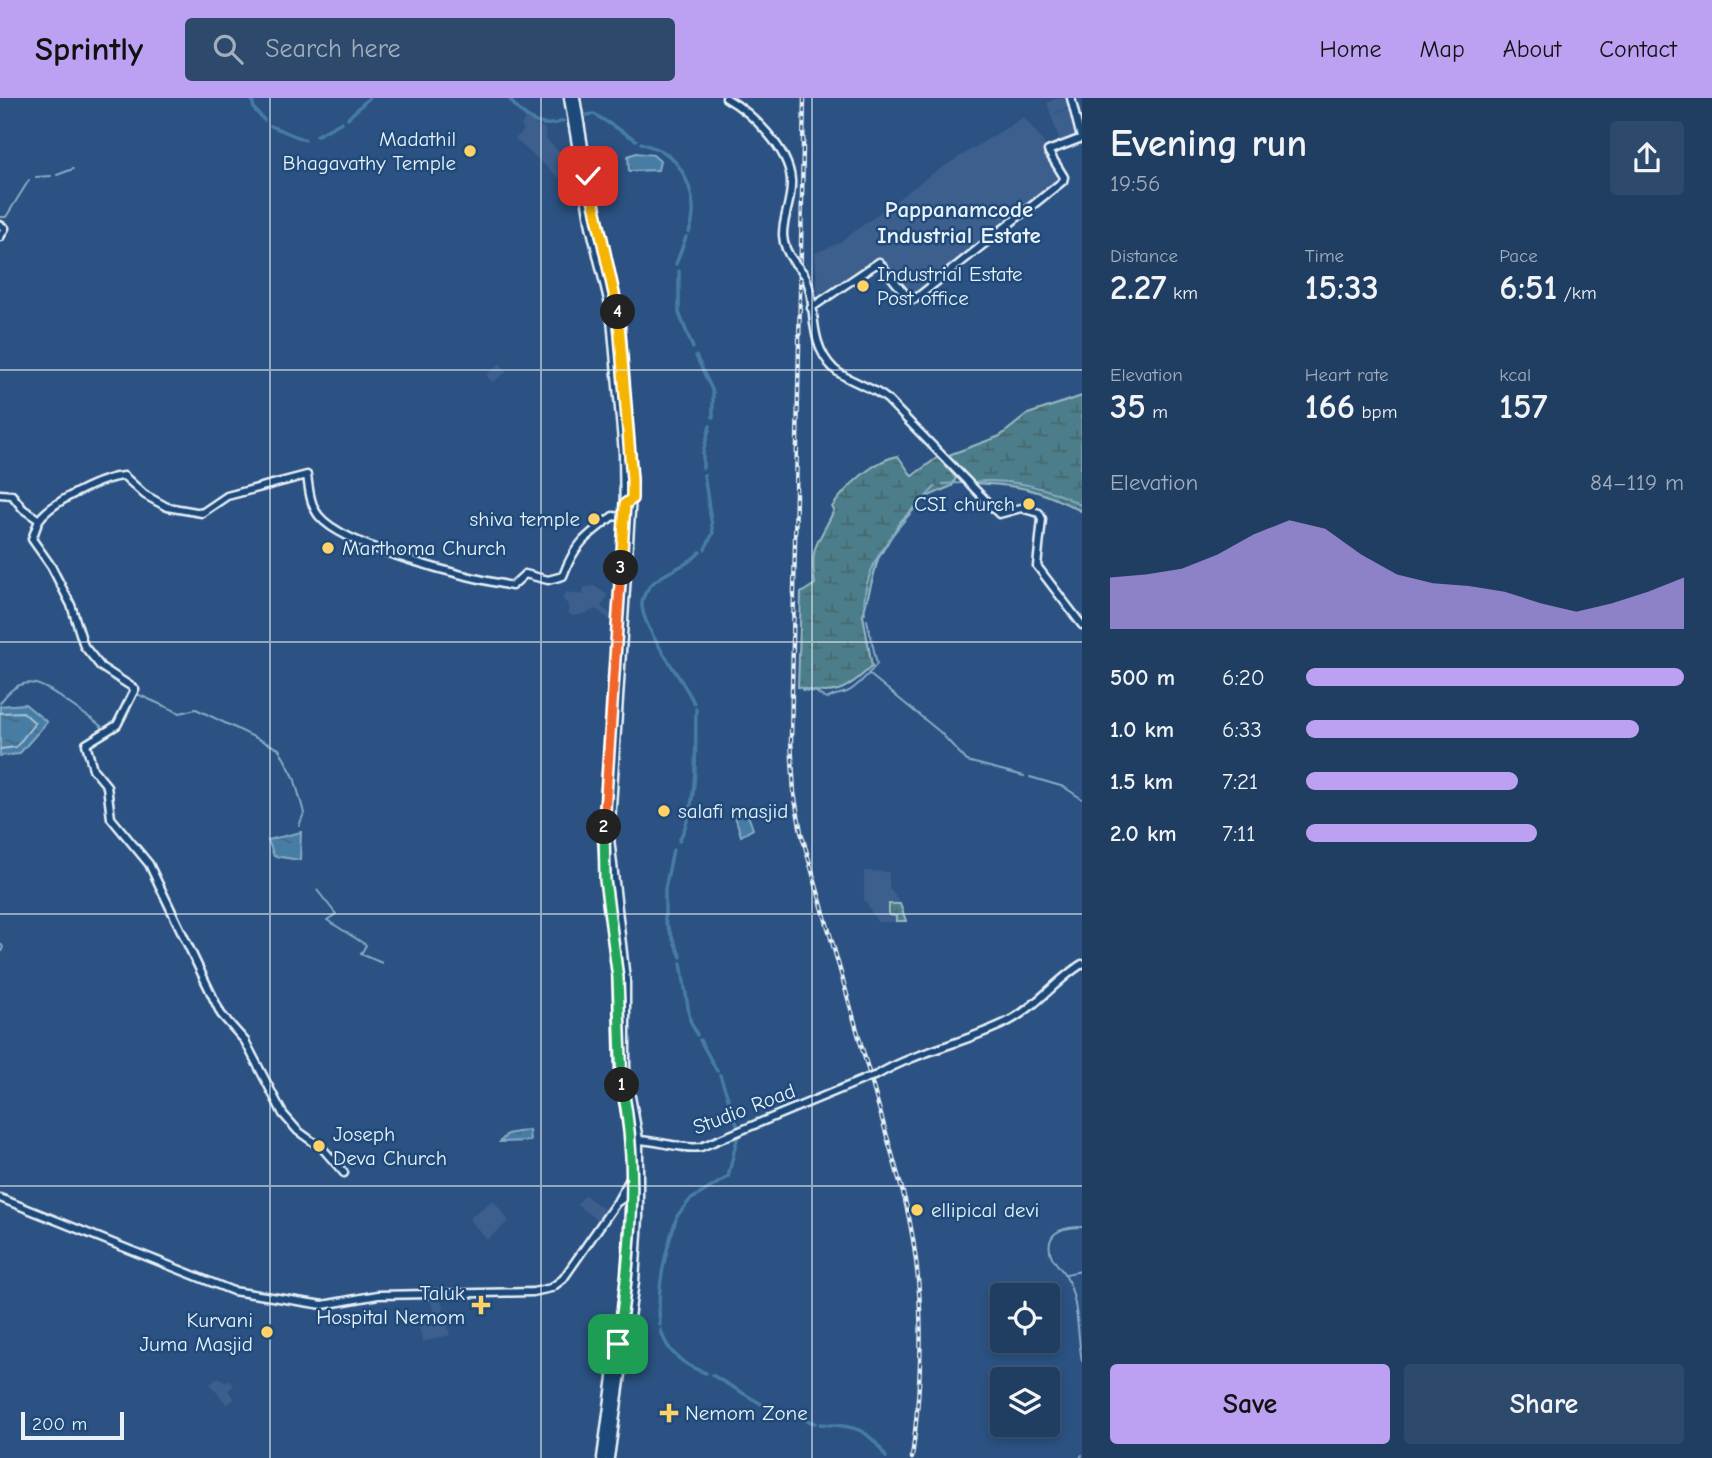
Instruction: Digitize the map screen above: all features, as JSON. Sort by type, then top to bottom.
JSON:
[{"type":"main road","points":[[569,98],[591,226],[611,308],[629,502]]},
{"type":"main road","points":[[575,98],[588,178],[619,316],[629,502],[603,836],[605,880],[618,978],[620,1074],[635,1140],[635,1193],[609,1458]]},
{"type":"main road","points":[[635,1140],[632,1174],[635,1193]]},
{"type":"main road","points":[[602,1458],[610,1430]]},
{"type":"street","points":[[726,98],[751,114],[790,170],[791,192],[781,237],[794,262],[804,274],[818,342],[832,367],[873,387],[887,399],[999,514],[1021,508],[1040,513],[1042,519],[1037,566],[1082,625]]},
{"type":"street","points":[[811,308],[879,262],[908,299],[915,299],[1063,181],[1048,151],[1082,138],[1071,98]]},
{"type":"street","points":[[0,225],[5,228],[0,237]]},
{"type":"street","points":[[344,1173],[323,1149],[298,1130],[283,1114],[244,1041],[221,1014],[208,990],[196,957],[149,864],[111,818],[107,786],[93,769],[86,744],[117,724],[135,688],[101,667],[84,646],[71,605],[51,566],[32,539],[39,520],[48,510],[73,496],[118,476],[124,475],[145,495],[167,508],[202,513],[227,496],[307,475],[311,501],[321,519],[355,541],[512,586],[525,574],[548,580],[563,576],[569,556],[579,542],[629,502]]},
{"type":"street","points":[[0,494],[12,495],[23,509],[39,520]]},
{"type":"street","points":[[613,516],[628,518]]},
{"type":"street","name":"Studio Road","points":[[635,1140],[701,1147],[877,1075],[901,1062],[931,1054],[1009,1021],[1082,964]]},
{"type":"street","points":[[0,1198],[233,1291],[323,1305],[378,1296],[533,1292],[551,1288],[564,1279],[616,1203],[632,1174]]},
{"type":"street","points":[[616,1203],[635,1193]]},
{"type":"shaded area","points":[[1057,98],[1067,98],[1071,106],[1053,114],[1070,109],[1078,137],[1060,142],[1047,103]]},
{"type":"shaded area","points":[[1024,117],[1042,140],[1060,178],[914,297],[909,297],[879,259],[818,295],[815,253],[839,243],[930,175]]},
{"type":"shaded area","points":[[525,118],[545,129],[546,139],[576,167],[579,180],[565,183],[515,139],[524,130],[521,126]]},
{"type":"shaded area","points":[[500,363],[507,372],[492,382],[486,375]]},
{"type":"shaded area","points":[[594,586],[608,595],[601,607],[613,615],[611,621],[596,609],[572,616],[568,612],[568,605],[562,598],[566,592],[583,595],[584,587]]},
{"type":"shaded area","points":[[864,871],[889,872],[889,887],[902,906],[908,922],[877,922],[864,899]]},
{"type":"shaded area","points":[[585,1195],[606,1211],[599,1221],[577,1205]]},
{"type":"shaded area","points":[[493,1200],[509,1221],[487,1240],[469,1219]]},
{"type":"shaded area","points":[[440,1295],[450,1335],[423,1342],[418,1324],[435,1320],[430,1297]]},
{"type":"shaded area","points":[[219,1377],[225,1383],[229,1380],[234,1386],[228,1391],[235,1399],[227,1405],[210,1384]]},
{"type":"green space","points":[[1082,396],[1081,511],[1028,490],[972,483],[946,456],[1000,436],[1028,414]]},
{"type":"green space","points":[[898,456],[912,476],[938,457],[956,478],[952,486],[924,498],[900,522],[878,559],[863,615],[872,666],[846,687],[838,690],[821,692],[798,687],[801,593],[815,584],[814,551],[834,510],[832,507],[845,491],[870,469]]},
{"type":"green space","points":[[889,904],[900,904],[906,921],[896,921],[896,916],[889,915]]},
{"type":"water","points":[[636,153],[653,155],[660,161],[658,170],[629,171],[628,156]]},
{"type":"water","points":[[25,704],[47,722],[19,754],[0,756],[0,706]]},
{"type":"water","points":[[747,812],[753,829],[741,836],[735,816]]},
{"type":"water","points":[[301,832],[300,860],[274,856],[268,840]]},
{"type":"water","points":[[529,1130],[530,1141],[500,1142],[507,1134]]},
{"type":"waterway","points":[[252,98],[254,109],[264,120]]},
{"type":"waterway","points":[[348,118],[369,98]]},
{"type":"waterway","points":[[509,98],[519,111],[539,123],[555,124],[563,121]]},
{"type":"waterway","points":[[580,116],[594,114],[636,140]]},
{"type":"waterway","points":[[316,136],[342,122]]},
{"type":"waterway","points":[[271,126],[305,140]]},
{"type":"waterway","points":[[641,143],[662,151],[671,158],[684,176],[692,198],[689,232]]},
{"type":"waterway","points":[[57,175],[73,169]]},
{"type":"waterway","points":[[36,177],[51,176]]},
{"type":"waterway","points":[[0,217],[6,217],[29,180]]},
{"type":"waterway","points":[[676,264],[686,237]]},
{"type":"waterway","points":[[679,271],[679,313],[693,348]]},
{"type":"waterway","points":[[696,356],[713,392],[713,417]]},
{"type":"waterway","points":[[703,468],[703,452],[710,426]]},
{"type":"waterway","points":[[704,475],[713,533],[705,549]]},
{"type":"waterway","points":[[973,482],[1002,481],[1030,485],[1082,506]]},
{"type":"waterway","points":[[943,484],[963,483]]},
{"type":"waterway","points":[[865,614],[865,596],[876,561],[897,529],[935,487]]},
{"type":"waterway","points":[[694,703],[650,629],[642,603],[645,593],[654,582],[700,552]]},
{"type":"waterway","points":[[802,690],[816,692],[826,699],[851,690],[867,675],[877,664],[867,620]]},
{"type":"waterway","points":[[869,674],[940,732],[967,761],[1024,776]]},
{"type":"waterway","points":[[0,703],[19,685],[28,683],[57,695],[104,729],[115,722]]},
{"type":"waterway","points":[[134,697],[137,694],[180,713],[196,709],[279,749],[294,777],[304,813],[299,826]]},
{"type":"waterway","points":[[679,841],[693,794],[696,709]]},
{"type":"waterway","points":[[1030,777],[1064,787],[1082,799]]},
{"type":"waterway","points":[[673,850],[665,889],[665,921],[681,957]]},
{"type":"waterway","points":[[317,890],[336,914],[327,920],[366,945],[361,954],[382,963]]},
{"type":"waterway","points":[[0,943],[3,947],[0,955]]},
{"type":"waterway","points":[[681,963],[690,1020],[697,1035]]},
{"type":"waterway","points":[[700,1040],[717,1071]]},
{"type":"waterway","points":[[720,1075],[739,1130]]},
{"type":"waterway","points":[[677,1216],[690,1200],[728,1177],[738,1135]]},
{"type":"waterway","points":[[660,1325],[662,1271],[676,1219]]},
{"type":"waterway","points":[[1082,1227],[1068,1228],[1055,1234],[1049,1247],[1073,1294],[1082,1361]]},
{"type":"waterway","points":[[1066,1274],[1082,1271]]},
{"type":"waterway","points":[[661,1330],[667,1345],[678,1357],[706,1373]]},
{"type":"waterway","points":[[712,1375],[775,1412],[787,1413]]},
{"type":"waterway","points":[[792,1415],[815,1423]]},
{"type":"waterway","points":[[820,1424],[859,1430],[873,1439],[886,1457]]},
{"type":"railway","points":[[804,98],[791,740],[794,793],[801,832],[912,1232],[920,1328],[912,1458]]},
{"type":"place","name":"Madathil Bhagavathy Temple","points":[[470,151]]},
{"type":"place","name":"Industrial Estate Post office","points":[[863,286]]},
{"type":"place","name":"CSI church","points":[[1029,504]]},
{"type":"place","name":"shiva temple","points":[[594,519]]},
{"type":"place","name":"Marthoma Church","points":[[328,548]]},
{"type":"place","name":"salafi masjid","points":[[664,811]]},
{"type":"place","name":"Joseph Deva Church","points":[[319,1146]]},
{"type":"place","name":"ellipical devi","points":[[917,1210]]},
{"type":"place","name":"Taluk Hospital Nemom","points":[[481,1305]]},
{"type":"place","name":"Kurvani Juma Masjid","points":[[267,1332]]},
{"type":"place","name":"Nemom Zone","points":[[669,1413]]},
{"type":"district","name":"Pappanamcode Industrial Estate","points":[[959,222]]},
{"type":"route","points":[[588,176],[619,316],[632,480],[632,499],[625,504],[603,836],[605,880],[618,978],[620,1074],[632,1148],[629,1250],[618,1344]]}]
